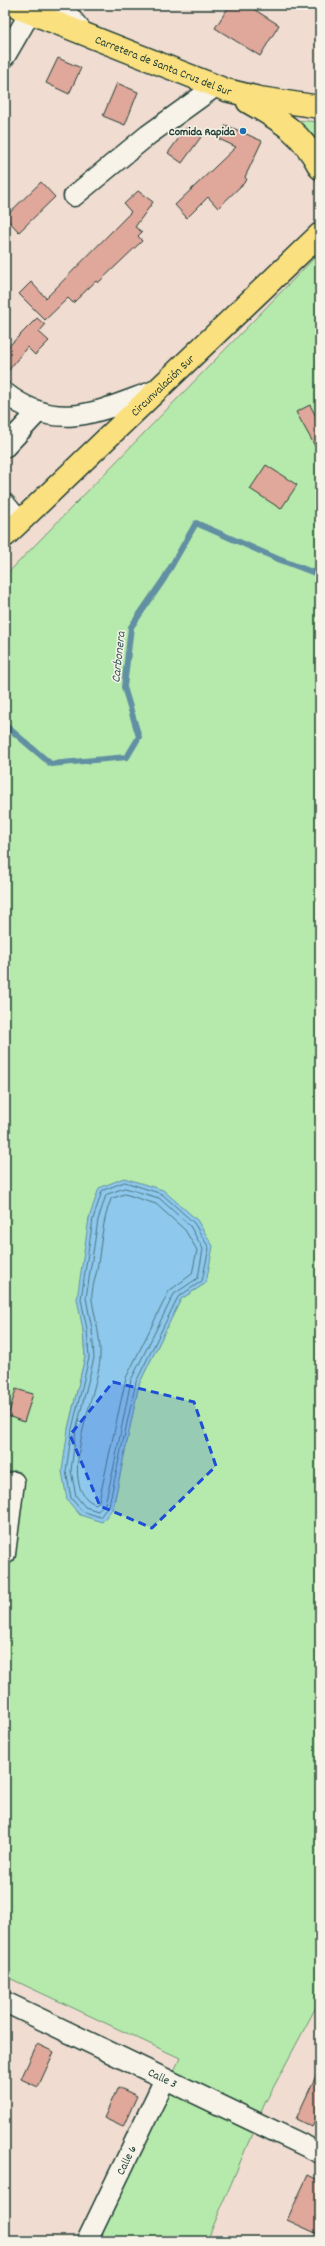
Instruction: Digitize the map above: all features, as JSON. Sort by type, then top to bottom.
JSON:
[{"type":"main road","name":"Carretera de Santa Cruz del Sur","points":[[21,9],[221,88],[259,98],[320,107]]},
{"type":"main road","points":[[221,88],[283,121],[310,148],[320,168]]},
{"type":"main road","name":"Circunvalación Sur","points":[[13,529],[320,234]]},
{"type":"street","points":[[60,5],[84,34]]},
{"type":"street","points":[[5,56],[21,9]]},
{"type":"street","points":[[74,196],[148,135],[221,88]]},
{"type":"street","points":[[5,393],[19,404],[37,413],[65,417],[82,416],[157,390]]},
{"type":"street","points":[[5,446],[37,413]]},
{"type":"street","points":[[5,504],[13,529]]},
{"type":"street","points":[[5,1554],[14,1482]]},
{"type":"street","name":"Calle 3","points":[[5,2002],[320,2153]]},
{"type":"street","name":"Calle 6","points":[[87,2241],[165,2079]]},
{"type":"highlighted area","points":[[113,1382],[194,1402],[216,1466],[152,1528],[100,1506],[70,1435]]},
{"type":"green space","points":[[294,120],[320,122],[320,146],[312,134]]},
{"type":"green space","points":[[320,252],[320,2009],[316,2007],[265,2103],[207,2241],[97,2241],[180,2058],[5,1976],[5,576]],"holes":[[[89,1218],[206,1283],[181,1299],[139,1384],[113,1508],[68,1429],[85,1357],[83,1330]]]},
{"type":"water","points":[[124,1178],[163,1190],[197,1220],[213,1246],[206,1283],[181,1299],[139,1384],[113,1508],[102,1522],[80,1515],[67,1500],[62,1471],[68,1429],[85,1357],[83,1330],[77,1299],[89,1218],[99,1188]]},
{"type":"building","points":[[230,5],[247,5],[279,25],[260,56],[215,28]]},
{"type":"building","points":[[58,58],[81,68],[69,94],[46,83]]},
{"type":"building","points":[[117,83],[138,92],[125,125],[103,116]]},
{"type":"building","points":[[226,125],[262,141],[245,177],[247,180],[218,208],[208,197],[187,218],[175,205],[236,147],[219,139]]},
{"type":"building","points":[[187,127],[201,137],[182,163],[168,153]]},
{"type":"building","points":[[41,182],[55,197],[19,232],[5,217]]},
{"type":"building","points":[[138,191],[153,202],[135,227],[142,232],[138,236],[142,241],[98,283],[96,281],[73,303],[68,298],[45,320],[19,294],[31,282],[46,298],[131,212],[124,204]]},
{"type":"building","points":[[37,318],[45,325],[39,332],[49,341],[35,355],[27,347],[5,375],[5,350]]},
{"type":"building","points":[[310,405],[320,424],[320,455],[296,412]]},
{"type":"building","points":[[266,465],[297,485],[281,509],[250,489]]},
{"type":"building","points":[[16,1389],[33,1394],[24,1422],[8,1416]]},
{"type":"building","points":[[37,2044],[54,2052],[38,2087],[21,2079]]},
{"type":"building","points":[[320,2067],[320,2110],[312,2127],[296,2119]]},
{"type":"building","points":[[118,2087],[137,2096],[123,2127],[104,2118]]},
{"type":"building","points":[[308,2175],[320,2181],[320,2235],[287,2220]]},
{"type":"waterway","name":"Carbonera","points":[[5,725],[51,764],[127,757],[139,737],[124,687],[131,627],[164,579],[196,523],[278,559],[320,575]]},
{"type":"place","name":"Comida Rapida","points":[[243,131]]}]
